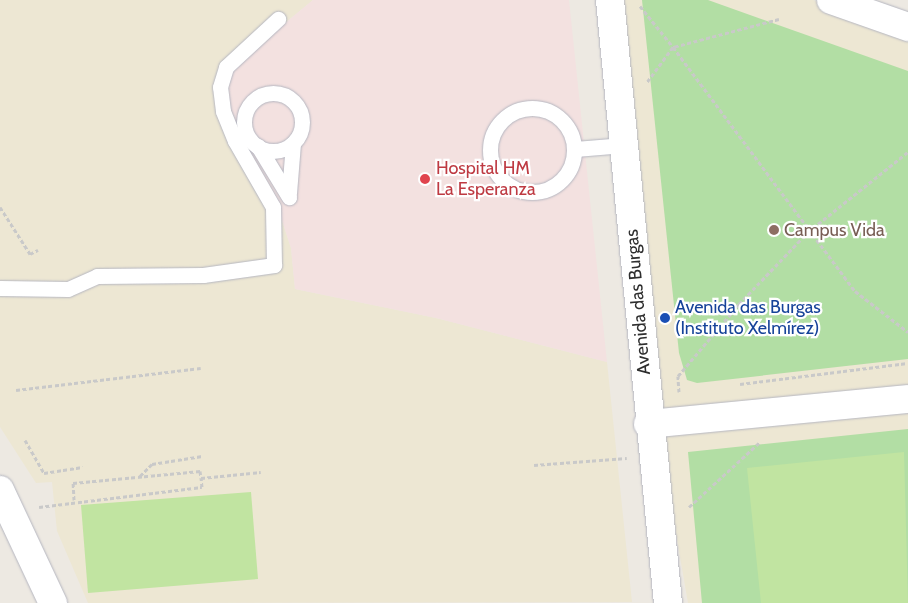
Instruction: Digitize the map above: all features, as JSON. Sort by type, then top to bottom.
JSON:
[{"type":"street","points":[[602,0],[614,125],[611,137],[613,146]]},
{"type":"street","name":"Avenida das Burgas","points":[[610,0],[613,146],[648,424],[668,603]]},
{"type":"street","points":[[831,0],[908,26]]},
{"type":"street","points":[[648,424],[908,399]]},
{"type":"street","points":[[0,490],[53,603]]},
{"type":"lane","points":[[0,288],[68,289],[97,276],[203,275],[274,266],[273,207],[235,141],[223,111],[220,87],[226,67],[278,19]]},
{"type":"lane","points":[[275,92],[293,100],[302,116],[293,143],[288,165],[289,197],[258,146],[246,131],[246,113],[256,97],[275,92]]},
{"type":"lane","points":[[526,108],[540,109],[564,123],[574,149],[566,176],[543,192],[529,193],[515,190],[495,172],[490,145],[508,116],[526,108]]},
{"type":"lane","points":[[258,146],[276,151],[293,143]]},
{"type":"lane","points":[[574,149],[613,146]]},
{"type":"path","points":[[635,0],[673,47],[808,232],[855,291],[908,332]]},
{"type":"path","points":[[644,87],[673,47],[779,20]]},
{"type":"path","points":[[680,400],[678,376],[707,338],[808,232],[908,152]]},
{"type":"path","points":[[0,208],[30,254],[38,250]]},
{"type":"path","points":[[16,390],[201,368]]},
{"type":"path","points":[[25,440],[44,473],[83,467]]},
{"type":"path","points":[[686,510],[760,442]]},
{"type":"path","points":[[140,476],[152,464],[202,456]]},
{"type":"path","points":[[534,465],[632,457]]},
{"type":"path","points":[[12,514],[74,500],[202,487],[200,471],[73,482],[74,500]]},
{"type":"path","points":[[201,478],[261,472]]},
{"type":"shaded area","points":[[0,0],[313,0],[244,57],[275,199],[291,248],[295,289],[436,318],[607,362],[632,602],[88,603],[57,531],[52,482],[36,483],[0,427]]},
{"type":"shaded area","name":"Hospital HM La Esperanza","points":[[313,0],[569,0],[607,362],[436,318],[295,289],[291,248],[275,199],[249,158],[226,96],[232,73],[244,57]]},
{"type":"shaded area","name":"Campus Vida","points":[[622,0],[813,0],[908,30],[908,603],[688,603],[658,430]]},
{"type":"green space","points":[[642,0],[708,0],[908,71],[908,359],[697,383],[687,380],[679,353]]},
{"type":"green space","points":[[908,429],[908,603],[702,603],[688,452]]},
{"type":"green space","points":[[904,452],[908,603],[761,603],[747,468]]},
{"type":"green space","points":[[251,492],[258,579],[88,593],[81,505]]},
{"type":"place","name":"Hospital HM La Esperanza","points":[[425,179]]},
{"type":"place","name":"Campus Vida","points":[[774,230]]},
{"type":"place","name":"Avenida das Burgas (Instituto Xelmírez)","points":[[665,318]]}]
